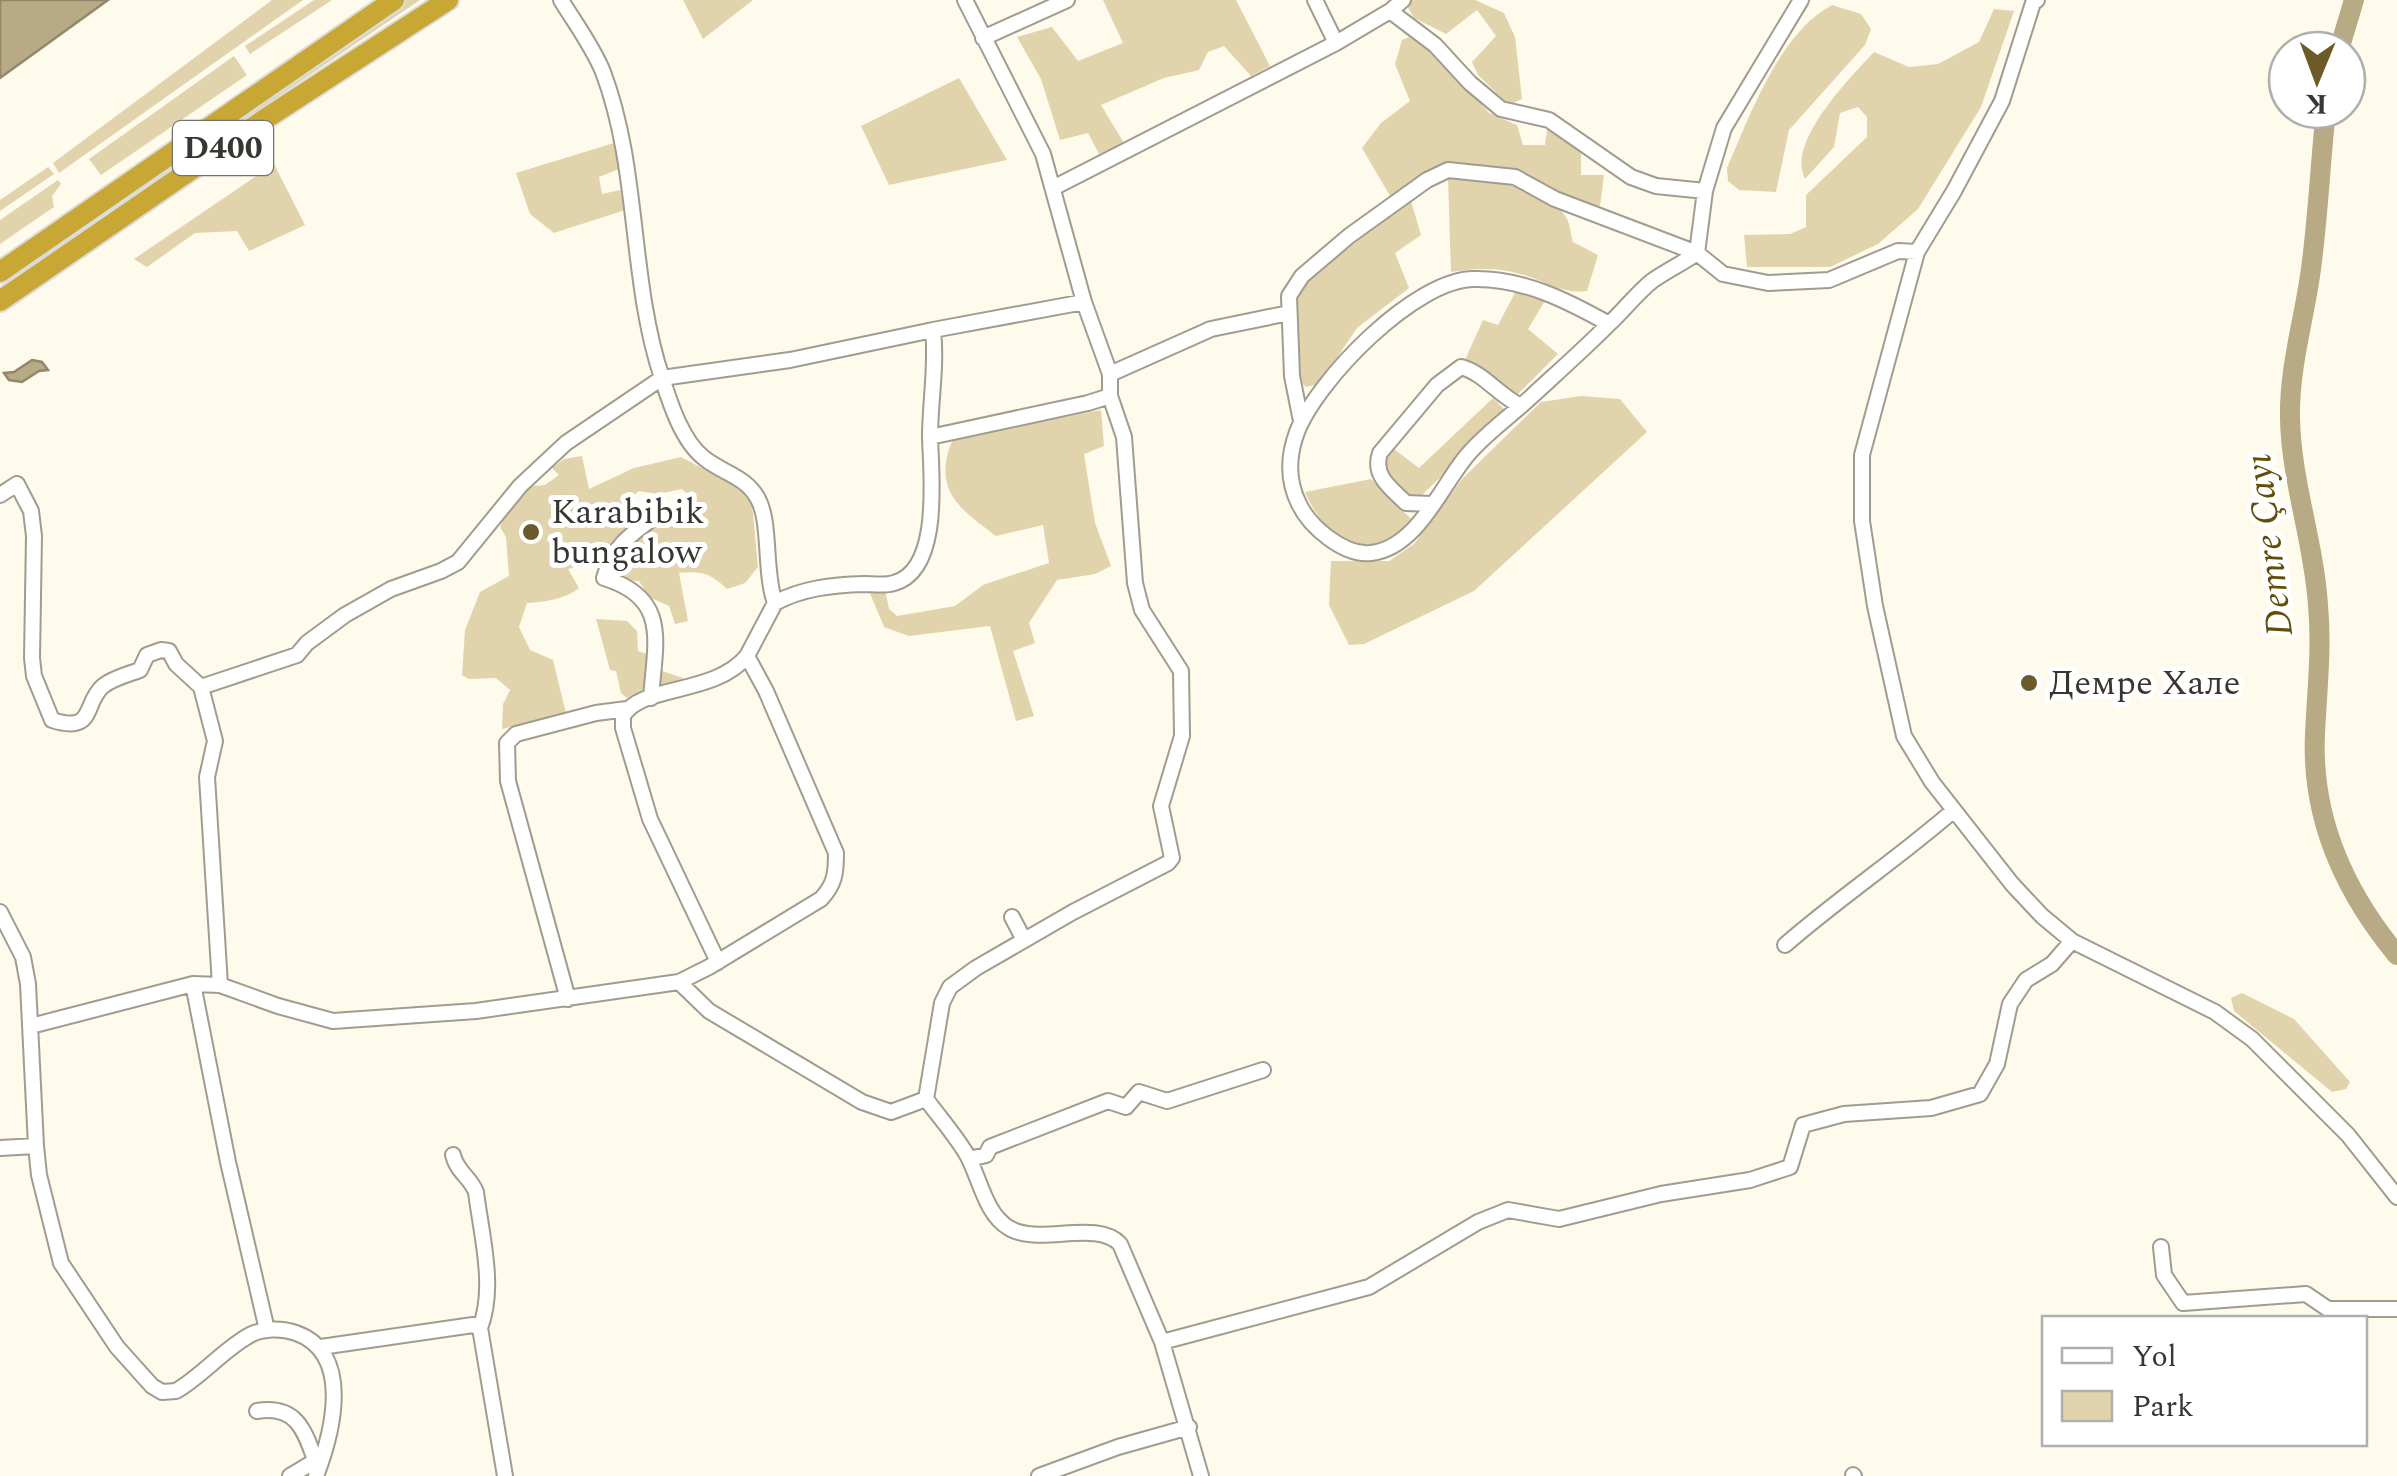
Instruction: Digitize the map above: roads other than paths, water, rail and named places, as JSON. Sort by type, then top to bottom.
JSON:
[{"type":"highway","name":"D400","points":[[0,272],[394,0]]},
{"type":"highway","name":"D400","points":[[0,301],[262,121],[448,0]]},
{"type":"street","points":[[560,0],[602,68],[614,107],[628,176],[641,289],[662,378],[690,443],[704,458],[743,480],[760,503],[775,603]]},
{"type":"street","points":[[965,0],[1043,154],[1084,302],[1110,374],[1110,396],[1124,437],[1134,583],[1142,610],[1181,671],[1182,736],[1161,806],[1172,858],[1024,940],[950,987],[942,1003],[926,1099],[970,1160],[1001,1222],[1013,1231],[1106,1234],[1120,1244],[1162,1342],[1201,1476]]},
{"type":"street","points":[[984,38],[1066,0]]},
{"type":"street","points":[[1314,0],[1336,43]]},
{"type":"street","points":[[1053,188],[1336,43],[1402,0]]},
{"type":"street","points":[[1609,324],[1562,298],[1472,278],[1427,294],[1384,321],[1344,364],[1302,420],[1288,457],[1298,502],[1311,524],[1344,546],[1370,554],[1391,546],[1410,531],[1467,454],[1609,324],[1651,282],[1697,252],[1706,191],[1724,128],[1800,0]]},
{"type":"street","points":[[2037,0],[2002,100],[1954,192],[1917,252],[1862,455],[1862,522],[1886,668],[1904,736],[1932,782],[2042,916],[2072,941],[2215,1012],[2252,1039],[2348,1134],[2397,1197]]},
{"type":"street","points":[[1390,11],[1436,45],[1470,83],[1501,109],[1549,120],[1631,177],[1656,186],[1706,191]]},
{"type":"street","points":[[1302,420],[1292,376],[1289,296],[1302,276],[1348,236],[1427,180],[1448,170],[1515,177],[1555,199],[1697,252],[1723,274],[1768,283],[1829,280],[1898,251],[1917,252]]},
{"type":"street","points":[[202,687],[297,654],[345,615],[392,589],[458,562],[520,486],[566,443],[662,378],[790,360],[1084,302]]},
{"type":"street","points":[[1110,374],[1211,329],[1289,313]]},
{"type":"street","points":[[568,999],[508,781],[507,743],[516,734],[596,712],[628,709],[650,698],[726,675],[747,656],[775,603],[796,592],[896,583],[918,566],[928,540],[934,459],[930,438],[936,357],[933,330]]},
{"type":"street","points":[[1432,504],[1406,503],[1379,475],[1376,463],[1380,453],[1437,385],[1461,367],[1473,370],[1505,399],[1521,406]]},
{"type":"street","points":[[930,438],[1110,396]]},
{"type":"street","points":[[0,495],[16,484],[31,511],[34,676],[52,720],[62,724],[80,722],[89,715],[106,682],[140,670],[147,655],[160,650],[169,651],[176,664],[202,687],[216,741],[208,777],[220,985]]},
{"type":"street","points":[[650,698],[653,617],[644,598],[630,587],[604,578],[618,544],[656,516]]},
{"type":"street","points":[[32,1026],[193,984],[220,985],[333,1021],[476,1011],[679,982],[718,962],[821,899],[832,887],[836,871],[836,852],[747,656]]},
{"type":"street","points":[[628,709],[623,728],[650,819],[718,962]]},
{"type":"street","points":[[1785,945],[1954,810]]},
{"type":"street","points":[[0,912],[23,957],[32,1026],[36,1146],[61,1263],[117,1346],[162,1392],[176,1392],[250,1335],[267,1330],[288,1330],[321,1347],[332,1375],[333,1404],[317,1465]]},
{"type":"street","points":[[1012,917],[1024,940]]},
{"type":"street","points":[[1162,1342],[1370,1287],[1478,1222],[1508,1210],[1560,1219],[1662,1194],[1750,1180],[1790,1167],[1803,1125],[1844,1114],[1931,1108],[1980,1094],[1996,1064],[2010,1004],[2026,980],[2052,964],[2072,941]]},
{"type":"street","points":[[679,982],[709,1011],[862,1102],[891,1112],[926,1099]]},
{"type":"street","points":[[193,984],[228,1162],[267,1330]]},
{"type":"street","points":[[970,1160],[986,1154],[990,1147],[1108,1101],[1126,1106],[1138,1092],[1167,1101],[1263,1070]]},
{"type":"street","points":[[0,1148],[36,1146]]},
{"type":"street","points":[[453,1155],[456,1168],[476,1192],[486,1273],[486,1304],[480,1328],[505,1476]]},
{"type":"street","points":[[2160,1247],[2164,1275],[2183,1303],[2306,1294],[2328,1309],[2397,1309]]},
{"type":"street","points":[[321,1347],[480,1328]]},
{"type":"street","points":[[257,1411],[276,1408],[288,1413],[304,1433],[317,1465]]},
{"type":"street","points":[[1039,1476],[1118,1446],[1189,1427]]},
{"type":"street","points":[[290,1476],[317,1465]]},
{"type":"waterway","name":"Demre Çayı","points":[[2345,30],[2354,0]]},
{"type":"waterway","name":"Demre Çayı","points":[[2324,130],[2313,255],[2290,400],[2294,465],[2318,605],[2315,765],[2325,824],[2335,852],[2361,905],[2397,955]]},
{"type":"place","name":"Karabibik bungalow","points":[[531,532]]},
{"type":"place","name":"Демре Хале","points":[[2029,683]]}]
